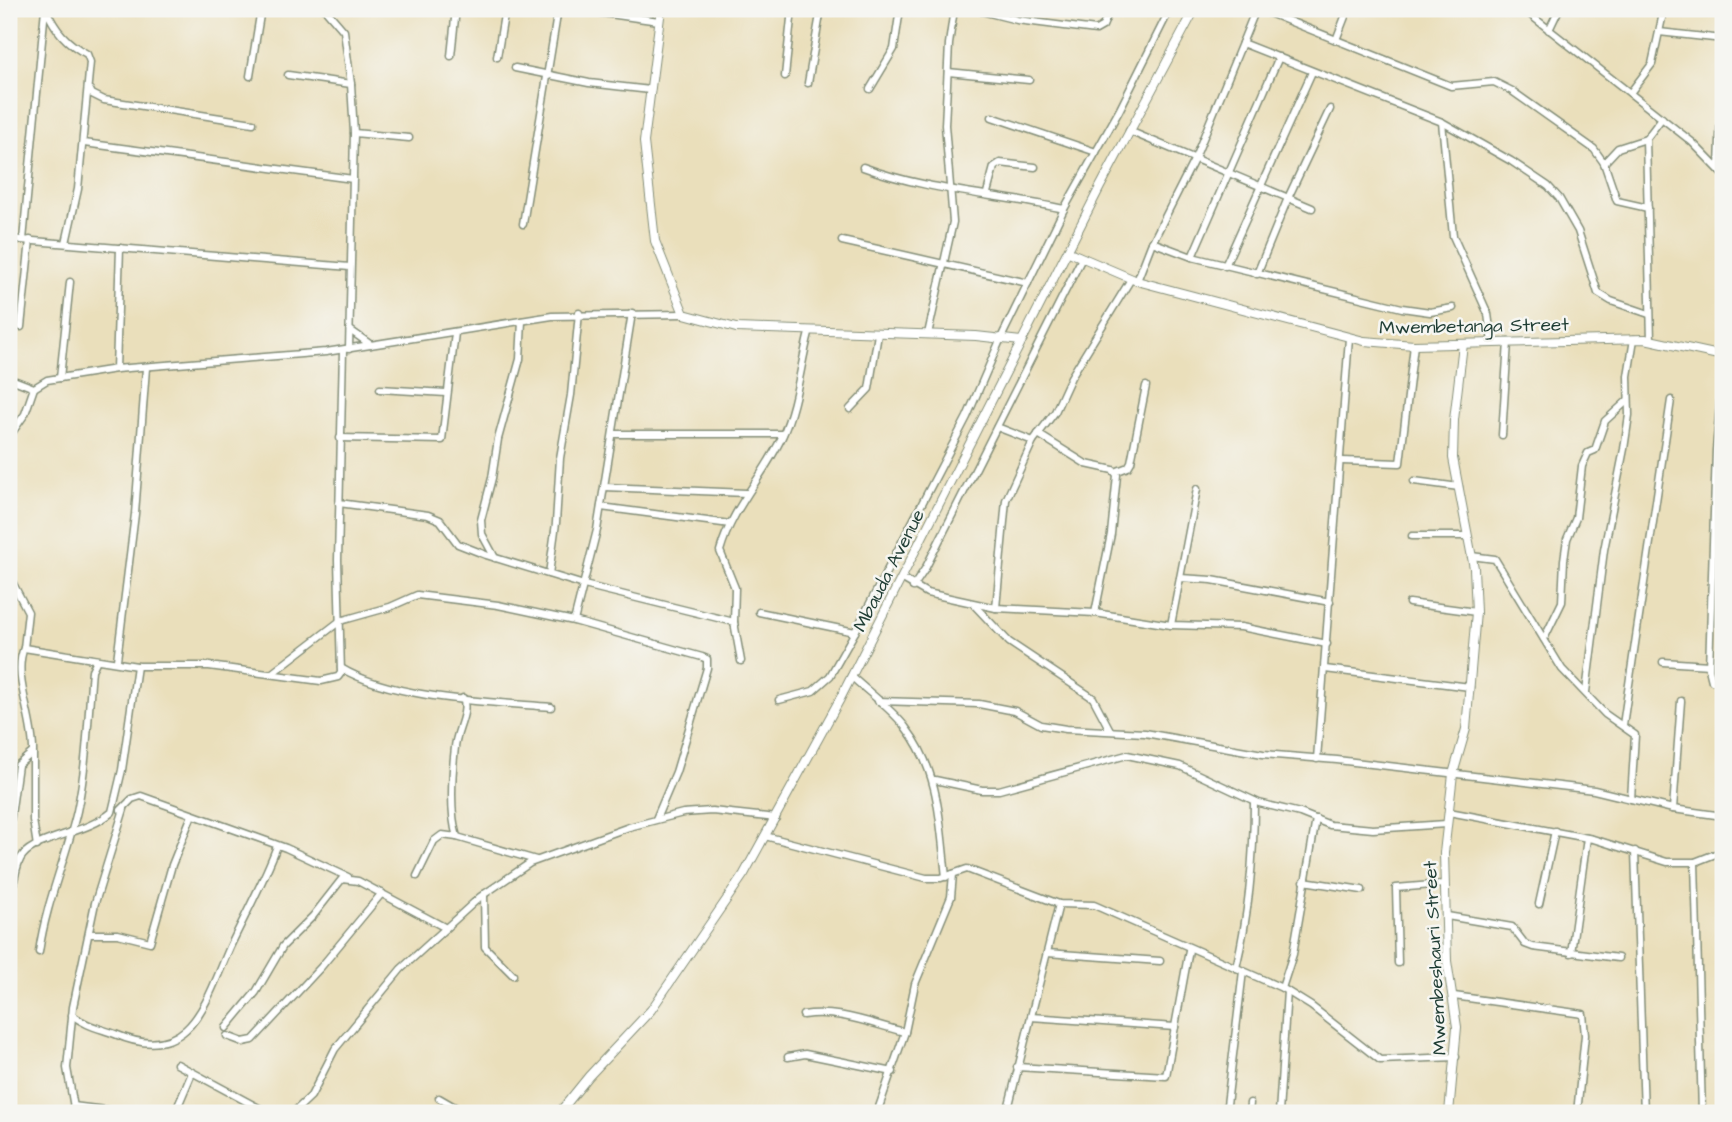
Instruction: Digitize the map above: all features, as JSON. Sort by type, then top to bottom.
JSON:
[{"type":"street","points":[[46,9],[61,35],[88,56],[89,86],[84,143],[66,243]]},
{"type":"street","points":[[21,327],[46,9]]},
{"type":"street","points":[[250,76],[261,9]]},
{"type":"street","points":[[24,648],[97,660],[117,660],[137,666],[209,666],[321,681],[338,677],[341,668],[340,438],[346,349],[350,330],[354,133],[352,84],[344,31],[325,9]]},
{"type":"street","points":[[451,56],[456,9]]},
{"type":"street","points":[[497,57],[505,9]]},
{"type":"street","points":[[523,225],[558,9]]},
{"type":"street","points":[[575,9],[659,21]]},
{"type":"street","points":[[661,9],[644,142],[651,218],[662,262],[684,314]]},
{"type":"street","points":[[785,76],[792,9]]},
{"type":"street","points":[[808,83],[821,9]]},
{"type":"street","points":[[870,89],[894,49],[901,9]]},
{"type":"street","points":[[928,334],[953,222],[944,125],[954,9]]},
{"type":"street","points":[[972,9],[1017,20],[1096,30],[1103,26],[1110,9]]},
{"type":"street","points":[[779,700],[813,691],[830,676],[855,632],[967,417],[1001,338],[1064,209],[1170,9]]},
{"type":"street","name":"Mbauda Avenue","points":[[559,1113],[589,1076],[651,1010],[718,917],[776,818],[1129,131],[1195,9]]},
{"type":"street","points":[[996,608],[1006,500],[1033,441],[1055,412],[1071,377],[1134,280],[1195,158],[1258,9],[1451,86],[1494,82],[1512,90],[1594,149],[1604,163],[1617,201],[1648,208]]},
{"type":"street","points":[[1336,40],[1348,9]]},
{"type":"street","points":[[1523,9],[1662,118],[1721,171]]},
{"type":"street","points":[[1549,30],[1559,9]]},
{"type":"street","points":[[1630,93],[1652,64],[1664,9]]},
{"type":"street","points":[[1659,32],[1723,39]]},
{"type":"street","points":[[1242,43],[1441,122],[1548,186],[1570,215],[1598,293],[1611,302],[1649,314]]},
{"type":"street","points":[[1721,171],[1723,49]]},
{"type":"street","points":[[1192,257],[1279,57]]},
{"type":"street","points":[[514,68],[595,84],[650,90]]},
{"type":"street","points":[[948,72],[1029,80]]},
{"type":"street","points":[[1225,266],[1312,72]]},
{"type":"street","points":[[288,75],[352,84]]},
{"type":"street","points":[[89,86],[92,94],[104,100],[253,123]]},
{"type":"street","points":[[1257,274],[1288,198],[1330,109]]},
{"type":"street","points":[[992,117],[1096,152]]},
{"type":"street","points":[[1604,163],[1618,148],[1646,139],[1662,118]]},
{"type":"street","points":[[1441,122],[1452,236],[1488,314],[1492,343]]},
{"type":"street","points":[[1129,131],[1312,208]]},
{"type":"street","points":[[354,133],[409,138]]},
{"type":"street","points":[[1646,139],[1651,340]]},
{"type":"street","points":[[84,143],[353,179]]},
{"type":"street","points":[[987,193],[994,167],[1000,163],[1035,167]]},
{"type":"street","points":[[863,167],[909,183],[987,193],[1064,209]]},
{"type":"street","points":[[9,239],[350,267]]},
{"type":"street","points":[[842,241],[1028,283]]},
{"type":"street","points":[[1153,242],[1225,266],[1402,308],[1430,312],[1453,308]]},
{"type":"street","points":[[116,369],[120,248]]},
{"type":"street","name":"Mwembetanga Street","points":[[1069,252],[1134,280],[1349,338],[1389,345],[1634,339],[1651,340],[1723,356]]},
{"type":"street","points":[[913,587],[1082,258]]},
{"type":"street","points":[[60,378],[70,282]]},
{"type":"street","points":[[9,437],[25,414],[34,388],[47,380],[116,369],[372,346],[579,313],[684,314],[736,328],[928,334],[1021,341]]},
{"type":"street","points":[[549,574],[560,458],[571,395],[579,313]]},
{"type":"street","points":[[574,621],[601,507],[632,313]]},
{"type":"street","points":[[495,558],[482,534],[481,520],[491,484],[498,439],[520,359],[522,321]]},
{"type":"street","points":[[350,330],[372,346]]},
{"type":"street","points":[[741,661],[734,622],[735,588],[720,551],[746,493],[760,478],[783,434],[796,394],[809,332]]},
{"type":"street","points":[[340,438],[442,440],[455,333]]},
{"type":"street","points":[[850,410],[869,389],[878,334]]},
{"type":"street","points":[[1317,759],[1342,461],[1349,338]]},
{"type":"street","points":[[1586,692],[1604,550],[1624,449],[1634,339]]},
{"type":"street","points":[[1502,435],[1508,342]]},
{"type":"street","name":"Mwembeshauri Street","points":[[1449,1113],[1456,1057],[1454,996],[1447,961],[1444,884],[1446,824],[1453,774],[1466,729],[1476,612],[1471,556],[1452,446],[1463,344]]},
{"type":"street","points":[[1342,461],[1400,463],[1414,345]]},
{"type":"street","points":[[117,660],[135,514],[146,368]]},
{"type":"street","points":[[1723,369],[1716,450],[1709,665],[1712,681],[1723,684]]},
{"type":"street","points":[[9,383],[16,381],[34,388]]},
{"type":"street","points":[[1038,434],[1086,464],[1115,472],[1128,467],[1146,386]]},
{"type":"street","points":[[380,389],[446,393]]},
{"type":"street","points":[[1623,726],[1671,400]]},
{"type":"street","points":[[1544,639],[1562,602],[1567,539],[1576,518],[1583,462],[1588,453],[1595,450],[1605,421],[1627,401]]},
{"type":"street","points":[[997,427],[1033,441]]},
{"type":"street","points":[[614,434],[783,434]]},
{"type":"street","points":[[1095,613],[1111,534],[1115,472]]},
{"type":"street","points":[[1415,481],[1459,487]]},
{"type":"street","points":[[604,487],[746,493]]},
{"type":"street","points":[[1171,625],[1197,489]]},
{"type":"street","points":[[339,503],[378,506],[438,518],[458,544],[495,558],[584,585],[734,622]]},
{"type":"street","points":[[601,507],[730,524]]},
{"type":"street","points":[[1412,536],[1467,536]]},
{"type":"street","points":[[1471,556],[1495,559],[1562,669],[1605,714],[1636,739],[1631,799]]},
{"type":"street","points":[[9,576],[27,612],[24,648],[18,668],[32,726],[33,820],[37,846]]},
{"type":"street","points":[[901,578],[913,587],[996,608],[1095,613],[1171,625],[1241,627],[1327,645]]},
{"type":"street","points":[[1180,578],[1212,580],[1330,602]]},
{"type":"street","points":[[271,674],[340,621],[390,607],[417,594],[498,605],[574,621],[707,659],[707,667],[676,772],[656,819]]},
{"type":"street","points":[[1409,603],[1476,612]]},
{"type":"street","points":[[974,604],[1009,642],[1093,698],[1110,730]]},
{"type":"street","points":[[759,612],[855,632]]},
{"type":"street","points":[[40,952],[51,896],[71,834],[83,773],[92,670],[97,660]]},
{"type":"street","points":[[1663,662],[1709,665]]},
{"type":"street","points":[[111,811],[122,770],[137,666]]},
{"type":"street","points":[[341,668],[364,681],[383,686],[551,707]]},
{"type":"street","points":[[1325,669],[1470,687]]},
{"type":"street","points":[[851,676],[906,727],[934,780],[950,875],[951,897],[915,984],[905,1032],[877,1113]]},
{"type":"street","points":[[457,837],[454,762],[455,745],[466,705],[463,698]]},
{"type":"street","points":[[878,701],[979,704],[1015,711],[1041,725],[1066,729],[1145,733],[1263,754],[1594,790],[1723,816]]},
{"type":"street","points":[[1673,808],[1681,701]]},
{"type":"street","points":[[9,830],[18,765],[33,752]]},
{"type":"street","points":[[934,780],[982,790],[999,789],[1127,755],[1157,760],[1204,775],[1254,801],[1345,829],[1446,824]]},
{"type":"street","points":[[130,1113],[74,1109],[67,1057],[72,1015],[106,863],[124,809],[132,799],[141,796],[277,845],[382,893],[444,927]]},
{"type":"street","points":[[1226,1113],[1239,970],[1252,876],[1254,801]]},
{"type":"street","points":[[9,896],[21,858],[37,846],[71,834],[111,811],[124,809]]},
{"type":"street","points":[[293,1113],[315,1090],[335,1049],[393,978],[444,927],[484,894],[536,860],[656,819],[712,811],[776,818]]},
{"type":"street","points":[[1449,812],[1587,838],[1667,862],[1695,862],[1723,851]]},
{"type":"street","points":[[89,934],[118,934],[150,942],[172,865],[192,815]]},
{"type":"street","points":[[1279,1113],[1284,990],[1293,954],[1315,819]]},
{"type":"street","points":[[1539,904],[1555,831]]},
{"type":"street","points":[[765,836],[926,878],[950,875],[967,869],[1059,904],[1094,905],[1189,950],[1284,990],[1311,1006],[1380,1060],[1456,1057]]},
{"type":"street","points":[[417,876],[437,838],[457,837],[536,860]]},
{"type":"street","points":[[1571,953],[1587,838]]},
{"type":"street","points":[[72,1015],[86,1026],[153,1044],[180,1034],[192,1024],[211,997],[230,948],[259,893],[277,845]]},
{"type":"street","points":[[1635,851],[1644,1113]]},
{"type":"street","points":[[1695,862],[1702,1113]]},
{"type":"street","points":[[350,878],[342,879],[313,916],[283,946],[256,992],[227,1032],[243,1042],[253,1040],[321,967],[382,893]]},
{"type":"street","points":[[1304,881],[1362,890]]},
{"type":"street","points":[[1398,963],[1396,888],[1444,884]]},
{"type":"street","points":[[484,894],[485,947],[513,975]]},
{"type":"street","points":[[1007,1113],[1059,904]]},
{"type":"street","points":[[1447,916],[1504,924],[1517,930],[1525,944],[1618,958]]},
{"type":"street","points":[[9,948],[12,958],[9,978]]},
{"type":"street","points":[[1017,1067],[1163,1077],[1167,1074],[1189,950]]},
{"type":"street","points":[[1047,953],[1160,961]]},
{"type":"street","points":[[1454,996],[1583,1014],[1586,1035],[1577,1113]]},
{"type":"street","points":[[803,1015],[819,1012],[838,1015],[905,1032]]},
{"type":"street","points":[[1031,1017],[1175,1027]]},
{"type":"street","points":[[788,1057],[805,1054],[892,1072]]},
{"type":"street","points":[[177,1064],[268,1113]]},
{"type":"street","points":[[175,1113],[192,1073]]},
{"type":"street","points":[[439,1098],[465,1113]]},
{"type":"street","points":[[1249,1113],[1250,1104]]}]
